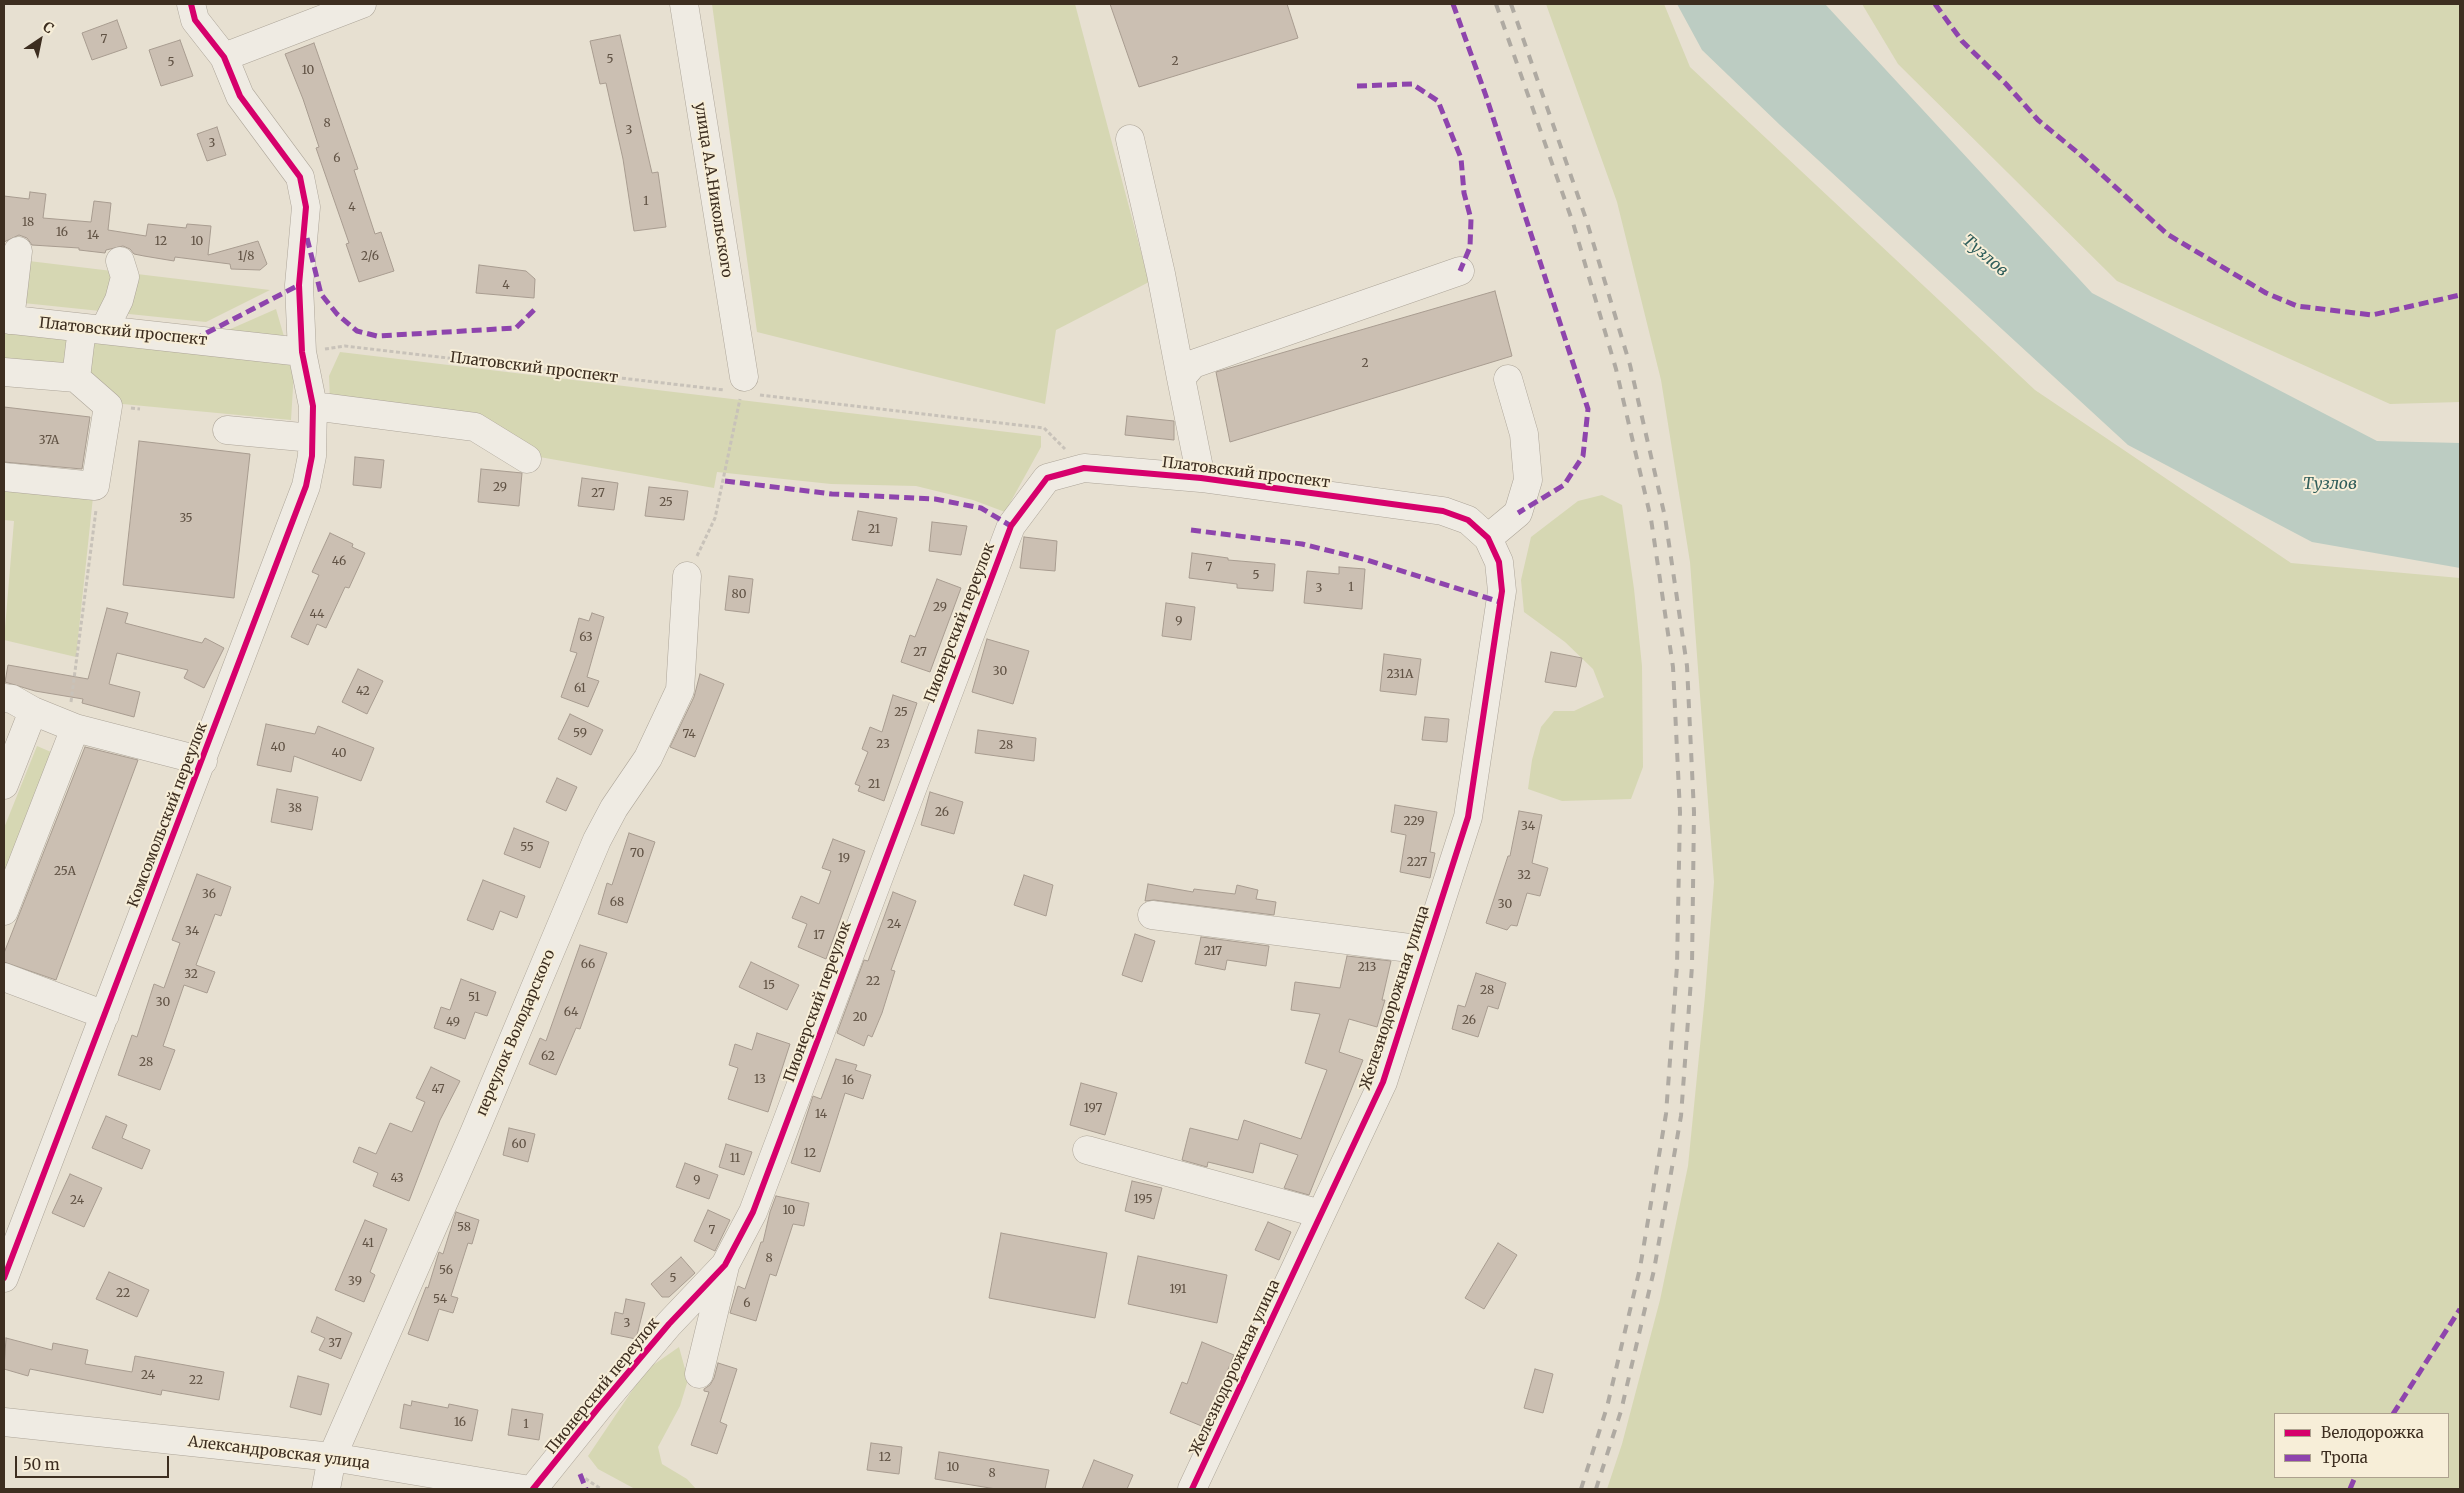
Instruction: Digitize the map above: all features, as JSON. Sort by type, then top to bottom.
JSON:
[{"type":"street","name":"Комсомольский переулок","points":[[4,1278],[203,761],[306,486],[312,456],[313,406],[302,352],[299,285],[306,207],[300,177],[240,96],[224,57],[195,20],[191,4]]},
{"type":"street","points":[[224,57],[362,4]]},
{"type":"street","name":"улица А.А.Никольского","points":[[684,4],[733,384]]},
{"type":"street","points":[[1130,139],[1161,274],[1201,478]]},
{"type":"street","points":[[7,320],[18,251]]},
{"type":"street","points":[[76,378],[93,329],[119,300],[125,277],[120,262]]},
{"type":"street","points":[[1181,378],[1193,364],[1460,271]]},
{"type":"street","name":"Платовский проспект","points":[[7,320],[302,352]]},
{"type":"street","points":[[4,372],[76,378],[108,406],[95,486],[4,477]]},
{"type":"street","points":[[1488,538],[1518,513],[1528,480],[1524,434],[1508,379]]},
{"type":"street","points":[[313,406],[475,427],[527,459]]},
{"type":"street","points":[[227,430],[312,438]]},
{"type":"street","name":"Платовский проспект","points":[[1047,478],[1084,468],[1201,478],[1443,511]]},
{"type":"street","name":"Пионерский переулок","points":[[534,1489],[611,1392],[669,1324],[725,1265],[752,1212],[999,552],[1011,526],[1047,478]]},
{"type":"street","name":"Железнодорожная улица","points":[[1192,1489],[1383,1082],[1468,817],[1502,592],[1500,562],[1488,538],[1468,520],[1443,511]]},
{"type":"street","name":"переулок Володарского","points":[[326,1489],[332,1457],[474,1133],[597,840],[614,808],[648,758],[680,690],[687,576]]},
{"type":"street","points":[[4,698],[12,699],[33,711],[70,726],[203,761]]},
{"type":"street","points":[[4,785],[33,711]]},
{"type":"street","points":[[4,911],[70,726]]},
{"type":"street","points":[[1152,915],[1425,950]]},
{"type":"street","points":[[4,977],[105,1015]]},
{"type":"street","points":[[1087,1150],[1321,1214]]},
{"type":"street","points":[[699,1374],[725,1265]]},
{"type":"street","name":"Александровская улица","points":[[4,1422],[332,1457],[524,1489]]},
{"type":"path","points":[[687,576],[716,518],[733,384]]},
{"type":"path","points":[[767,395],[1044,428]]},
{"type":"path","points":[[70,726],[96,511],[95,486]]},
{"type":"path","points":[[580,1474],[600,1489]]},
{"type":"green space","points":[[712,4],[1075,4],[1149,282],[1056,330],[1045,404],[757,332]]},
{"type":"green space","points":[[1546,4],[1664,4],[1690,67],[2035,390],[2291,563],[2460,578],[2460,1489],[1607,1489],[1622,1444],[1660,1300],[1688,1166],[1714,882],[1690,562],[1661,380],[1617,202]]},
{"type":"green space","points":[[1862,4],[2460,4],[2460,402],[2390,404],[2117,281],[1898,64]]},
{"type":"green space","points":[[4,258],[270,290],[206,322],[4,301]]},
{"type":"green space","points":[[276,309],[285,340],[226,331]]},
{"type":"green space","points":[[4,322],[77,330],[73,376],[4,369]]},
{"type":"green space","points":[[90,332],[295,355],[291,420],[112,403],[84,376]]},
{"type":"green space","points":[[340,352],[1041,436],[1041,447],[1005,512],[973,500],[916,486],[831,484],[717,472],[714,488],[534,456],[330,401],[329,376]]},
{"type":"green space","points":[[4,488],[93,497],[76,657],[4,640],[14,521],[4,520]]},
{"type":"green space","points":[[1602,495],[1622,505],[1634,589],[1642,666],[1643,767],[1631,799],[1562,801],[1528,789],[1532,760],[1541,727],[1554,711],[1574,711],[1604,697],[1593,669],[1565,642],[1524,612],[1521,580],[1531,537],[1578,501]]},
{"type":"green space","points":[[37,746],[58,755],[4,887],[4,828]]},
{"type":"green space","points":[[679,1347],[688,1380],[680,1406],[658,1447],[662,1464],[687,1479],[696,1489],[635,1489],[598,1469],[588,1456],[646,1370]]},
{"type":"water","name":"Тузлов","points":[[1677,4],[1825,4],[2092,293],[2377,441],[2460,443],[2460,568],[2312,542],[2128,445],[1780,125],[1702,50]]},
{"type":"building","points":[[1110,4],[1287,4],[1298,38],[1139,87]]},
{"type":"building","points":[[117,20],[127,48],[92,60],[82,33]]},
{"type":"building","points":[[620,35],[652,173],[658,172],[666,227],[634,231],[623,159],[606,83],[600,84],[590,41]]},
{"type":"building","points":[[180,40],[193,76],[161,86],[149,50]]},
{"type":"building","points":[[314,43],[358,169],[354,170],[375,234],[381,232],[394,271],[359,282],[346,244],[349,243],[316,148],[319,147],[285,54]]},
{"type":"building","points":[[217,127],[226,155],[207,161],[197,134]]},
{"type":"building","points":[[30,192],[46,194],[43,218],[91,222],[94,201],[111,203],[108,230],[146,236],[148,224],[186,228],[187,224],[211,226],[208,255],[258,241],[267,264],[260,270],[231,269],[230,264],[175,257],[174,261],[134,254],[130,249],[123,246],[106,250],[105,253],[79,250],[79,248],[32,245],[27,238],[19,235],[4,242],[4,196],[29,199]]},
{"type":"building","points":[[479,265],[526,271],[535,279],[534,298],[476,293]]},
{"type":"building","points":[[1495,291],[1512,356],[1230,442],[1216,372]]},
{"type":"building","points":[[4,407],[90,417],[82,469],[4,462]]},
{"type":"building","points":[[1127,416],[1174,421],[1174,440],[1125,435]]},
{"type":"building","points":[[139,441],[250,454],[234,598],[123,585]]},
{"type":"building","points":[[355,457],[384,460],[381,488],[353,485]]},
{"type":"building","points":[[481,469],[522,473],[519,506],[478,502]]},
{"type":"building","points":[[582,478],[618,483],[614,510],[578,506]]},
{"type":"building","points":[[649,487],[688,491],[684,520],[645,516]]},
{"type":"building","points":[[858,511],[897,518],[892,546],[852,540]]},
{"type":"building","points":[[932,522],[967,526],[961,555],[929,551]]},
{"type":"building","points":[[330,533],[353,544],[352,547],[365,553],[349,588],[345,587],[326,628],[317,624],[308,645],[291,637],[319,575],[312,572]]},
{"type":"building","points":[[1024,537],[1057,541],[1055,571],[1020,568]]},
{"type":"building","points":[[1192,553],[1228,558],[1228,560],[1275,564],[1273,591],[1237,588],[1237,584],[1189,578]]},
{"type":"building","points":[[1339,567],[1365,569],[1362,609],[1304,603],[1307,571],[1339,574]]},
{"type":"building","points":[[729,576],[753,579],[749,613],[725,610]]},
{"type":"building","points":[[937,579],[961,588],[930,672],[901,662],[910,635],[915,637]]},
{"type":"building","points":[[1166,603],[1195,607],[1191,640],[1162,636]]},
{"type":"building","points":[[107,608],[128,613],[125,623],[202,643],[205,638],[224,648],[204,688],[184,678],[188,670],[117,653],[109,684],[140,692],[134,717],[82,703],[83,699],[35,691],[5,682],[8,665],[88,679]]},
{"type":"building","points":[[592,613],[604,617],[587,677],[599,681],[588,707],[561,697],[577,653],[570,651],[579,618],[589,621]]},
{"type":"building","points":[[987,639],[1029,651],[1013,704],[972,692]]},
{"type":"building","points":[[1551,652],[1582,658],[1576,687],[1545,682]]},
{"type":"building","points":[[1384,654],[1421,659],[1416,695],[1380,691]]},
{"type":"building","points":[[358,669],[383,681],[367,714],[342,702]]},
{"type":"building","points":[[700,674],[724,684],[695,757],[670,747],[694,697]]},
{"type":"building","points":[[893,695],[917,703],[884,801],[858,791],[860,786],[855,784],[868,752],[862,749],[870,727],[882,732]]},
{"type":"building","points":[[570,714],[603,730],[591,755],[558,739]]},
{"type":"building","points":[[1425,717],[1449,719],[1447,742],[1422,740]]},
{"type":"building","points":[[266,724],[315,734],[318,726],[374,748],[361,781],[294,756],[291,772],[257,765]]},
{"type":"building","points":[[978,730],[1036,738],[1034,761],[975,753]]},
{"type":"building","points":[[85,747],[138,760],[56,980],[4,962],[4,953]]},
{"type":"building","points":[[557,778],[577,787],[566,811],[546,802]]},
{"type":"building","points":[[277,789],[318,797],[312,830],[271,822]]},
{"type":"building","points":[[930,792],[963,802],[954,834],[921,825]]},
{"type":"building","points":[[1395,805],[1437,812],[1430,852],[1435,853],[1430,878],[1400,872],[1406,835],[1391,832]]},
{"type":"building","points":[[1519,811],[1542,815],[1532,863],[1548,868],[1540,896],[1527,893],[1517,926],[1511,925],[1507,930],[1486,923],[1508,856],[1510,856]]},
{"type":"building","points":[[514,828],[549,842],[540,868],[504,854]]},
{"type":"building","points":[[629,833],[655,842],[627,923],[598,914],[607,883],[612,885]]},
{"type":"building","points":[[833,839],[865,851],[826,959],[798,947],[807,924],[792,918],[801,896],[819,904],[831,871],[822,868]]},
{"type":"building","points":[[197,874],[231,887],[221,916],[215,914],[196,965],[215,972],[207,993],[184,985],[163,1046],[175,1050],[160,1090],[118,1075],[132,1035],[137,1037],[154,984],[164,988],[180,943],[172,940]]},
{"type":"building","points":[[1024,875],[1053,885],[1046,916],[1014,905]]},
{"type":"building","points":[[483,880],[525,896],[517,918],[500,911],[493,930],[467,920]]},
{"type":"building","points":[[1148,884],[1193,892],[1194,889],[1235,894],[1237,885],[1258,890],[1256,899],[1276,902],[1274,915],[1154,900],[1145,901]]},
{"type":"building","points":[[893,892],[916,901],[891,970],[895,971],[882,1013],[872,1037],[868,1035],[864,1046],[837,1033],[864,960],[868,961]]},
{"type":"building","points":[[1135,934],[1155,941],[1142,982],[1122,975]]},
{"type":"building","points":[[1201,937],[1269,946],[1266,966],[1227,960],[1225,970],[1195,964]]},
{"type":"building","points":[[580,945],[607,953],[580,1029],[576,1028],[556,1075],[529,1064],[540,1038],[546,1041]]},
{"type":"building","points":[[1347,956],[1391,961],[1382,1000],[1385,1000],[1377,1027],[1349,1019],[1339,1052],[1363,1060],[1309,1195],[1284,1188],[1298,1155],[1260,1143],[1253,1173],[1208,1162],[1207,1167],[1182,1160],[1190,1128],[1238,1140],[1244,1120],[1301,1139],[1327,1070],[1305,1063],[1320,1014],[1291,1010],[1295,982],[1340,988]]},
{"type":"building","points":[[751,962],[799,985],[787,1010],[739,987]]},
{"type":"building","points":[[1476,973],[1506,983],[1498,1009],[1488,1006],[1478,1037],[1452,1029],[1458,1005],[1465,1007]]},
{"type":"building","points":[[461,979],[496,992],[487,1016],[475,1012],[465,1039],[434,1028],[441,1007],[450,1010]]},
{"type":"building","points":[[757,1033],[790,1044],[768,1112],[728,1099],[738,1068],[729,1065],[735,1044],[752,1050]]},
{"type":"building","points":[[836,1059],[857,1065],[855,1070],[871,1075],[863,1099],[845,1093],[820,1172],[791,1163],[813,1096],[821,1099]]},
{"type":"building","points":[[431,1067],[460,1081],[440,1120],[409,1201],[373,1186],[378,1173],[353,1162],[359,1147],[376,1154],[390,1123],[412,1132],[425,1102],[416,1098]]},
{"type":"building","points":[[1081,1083],[1117,1093],[1105,1135],[1070,1125]]},
{"type":"building","points":[[106,1116],[127,1125],[122,1138],[150,1150],[142,1169],[92,1148]]},
{"type":"building","points":[[509,1128],[535,1134],[528,1162],[503,1155]]},
{"type":"building","points":[[726,1144],[752,1152],[744,1175],[719,1167]]},
{"type":"building","points":[[685,1163],[718,1175],[709,1199],[676,1187]]},
{"type":"building","points":[[70,1174],[102,1188],[84,1227],[52,1213]]},
{"type":"building","points":[[1132,1181],[1162,1188],[1154,1219],[1125,1211]]},
{"type":"building","points":[[776,1196],[809,1203],[804,1226],[793,1224],[776,1276],[770,1274],[756,1321],[730,1313],[738,1286],[745,1289],[761,1242],[763,1242]]},
{"type":"building","points":[[708,1210],[730,1220],[715,1251],[694,1241]]},
{"type":"building","points":[[456,1212],[479,1220],[472,1244],[468,1243],[451,1296],[458,1298],[453,1313],[439,1309],[428,1341],[408,1334],[426,1287],[428,1288],[439,1252],[443,1254]]},
{"type":"building","points":[[365,1220],[387,1229],[370,1272],[375,1275],[364,1302],[335,1290]]},
{"type":"building","points":[[1268,1222],[1291,1232],[1279,1260],[1255,1250]]},
{"type":"building","points":[[1001,1233],[1107,1253],[1095,1318],[989,1298]]},
{"type":"building","points":[[1498,1243],[1517,1255],[1484,1309],[1465,1298]]},
{"type":"building","points":[[1138,1256],[1227,1275],[1217,1323],[1128,1304]]},
{"type":"building","points":[[681,1257],[695,1273],[669,1297],[662,1297],[651,1284]]},
{"type":"building","points":[[109,1272],[149,1290],[137,1317],[96,1299]]},
{"type":"building","points":[[626,1299],[645,1303],[636,1339],[611,1334],[615,1312],[623,1314]]},
{"type":"building","points":[[317,1317],[352,1333],[341,1359],[319,1350],[325,1338],[311,1332]]},
{"type":"building","points":[[6,1338],[52,1350],[53,1343],[88,1350],[85,1364],[132,1372],[135,1356],[224,1372],[219,1400],[162,1390],[161,1395],[30,1369],[28,1376],[4,1369]]},
{"type":"building","points":[[1202,1342],[1234,1355],[1204,1427],[1170,1413],[1182,1382],[1187,1384]]},
{"type":"building","points":[[718,1363],[737,1369],[720,1422],[727,1425],[717,1454],[691,1445],[709,1392],[704,1391],[704,1389],[710,1385],[714,1378]]},
{"type":"building","points":[[1535,1369],[1553,1374],[1543,1413],[1524,1408]]},
{"type":"building","points":[[298,1376],[329,1384],[321,1415],[290,1407]]},
{"type":"building","points":[[412,1401],[448,1408],[449,1404],[478,1410],[472,1441],[400,1428],[404,1404],[411,1406]]},
{"type":"building","points":[[512,1409],[543,1414],[539,1440],[508,1435]]},
{"type":"building","points":[[871,1443],[902,1447],[899,1474],[867,1470]]},
{"type":"building","points":[[939,1452],[1049,1470],[1045,1489],[996,1489],[935,1479]]},
{"type":"building","points":[[1094,1460],[1133,1475],[1127,1489],[1082,1489]]},
{"type":"railway","points":[[1496,4],[1573,223],[1616,369],[1651,519],[1673,667],[1680,812],[1677,966],[1666,1114],[1640,1268],[1607,1407],[1581,1489]]},
{"type":"railway","points":[[1511,4],[1586,219],[1630,365],[1665,517],[1687,666],[1694,812],[1692,966],[1681,1116],[1654,1270],[1621,1411],[1596,1489]]},
{"type":"marked path","points":[[1453,4],[1486,96],[1588,409],[1583,456],[1564,485],[1518,513]]},
{"type":"marked path","points":[[1935,4],[1962,41],[2006,84],[2038,120],[2077,152],[2167,234],[2266,293],[2297,306],[2372,315],[2460,295]]},
{"type":"marked path","points":[[1357,86],[1412,84],[1438,101],[1461,158],[1464,193],[1471,219],[1470,247],[1460,271]]},
{"type":"marked path","points":[[307,238],[321,294],[337,314],[357,331],[377,336],[516,328],[535,309]]},
{"type":"marked path","points":[[193,340],[299,285]]},
{"type":"marked path","points":[[725,481],[832,494],[935,499],[981,508],[1011,526]]},
{"type":"marked path","points":[[1191,530],[1302,544],[1367,560],[1500,602]]},
{"type":"marked path","points":[[2394,1413],[2460,1309]]},
{"type":"marked path","points":[[580,1474],[586,1489]]},
{"type":"marked path","points":[[2350,1489],[2355,1478]]},
{"type":"cycle path","points":[[4,1278],[306,486],[312,456],[313,406],[302,352],[299,285],[306,207],[300,177],[240,96],[224,57],[195,20],[191,4]]},
{"type":"cycle path","points":[[533,1489],[669,1324],[725,1265],[753,1212],[1011,526],[1047,478],[1084,468],[1201,478],[1443,511],[1468,520],[1488,538],[1499,562],[1502,591],[1468,817],[1383,1082],[1192,1489]]}]
